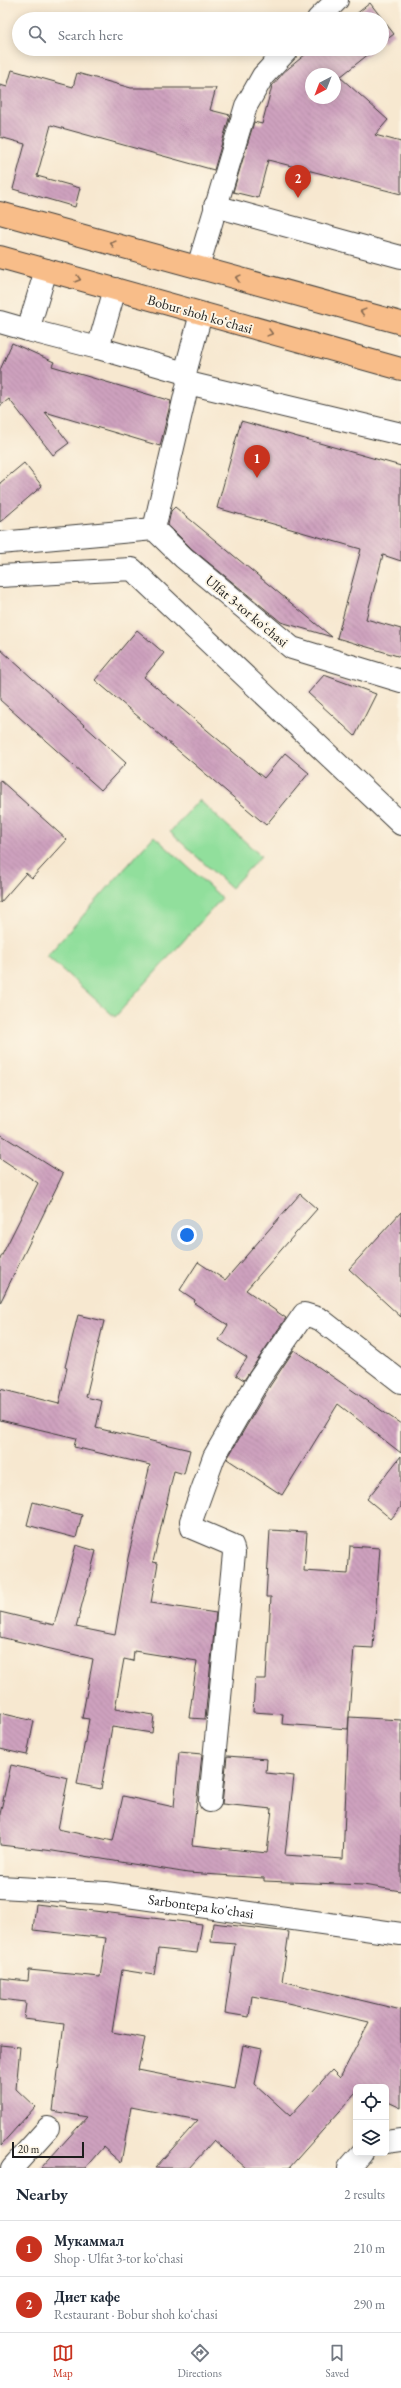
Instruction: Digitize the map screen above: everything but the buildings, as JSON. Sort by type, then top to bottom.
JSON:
[{"type":"main road","points":[[0,213],[401,323]]},
{"type":"main road","name":"Bobur shoh koʻchasi","points":[[0,257],[401,369]]},
{"type":"street","points":[[325,12],[337,0]]},
{"type":"street","points":[[198,267],[246,106],[263,76],[282,56]]},
{"type":"street","points":[[215,206],[401,257]]},
{"type":"street","points":[[28,330],[46,270]]},
{"type":"street","points":[[98,348],[114,289]]},
{"type":"street","points":[[0,543],[154,528],[201,314]]},
{"type":"street","points":[[0,322],[98,348],[187,378],[401,434]]},
{"type":"street","name":"Ulfat 3-tor koʻchasi","points":[[154,528],[184,558],[292,648],[401,682]]},
{"type":"street","points":[[0,576],[132,569],[401,824]]},
{"type":"street","points":[[210,1801],[234,1553],[232,1545],[192,1528],[191,1521],[214,1456],[259,1379],[304,1314],[320,1319],[401,1382]]},
{"type":"street","name":"Sarbontepa ko'chasi","points":[[0,1887],[106,1893],[401,1934]]},
{"type":"street","points":[[12,2168],[48,2128]]},
{"type":"street","points":[[389,2142],[401,2140]]},
{"type":"street","points":[[349,2168],[359,2156]]},
{"type":"green space","points":[[199,800],[261,856],[231,888],[170,832]]},
{"type":"green space","points":[[154,836],[222,898],[115,1017],[47,956]]},
{"type":"place","name":"Диет кафе","points":[[298,198]]},
{"type":"place","name":"Мукаммал","points":[[257,478]]}]
